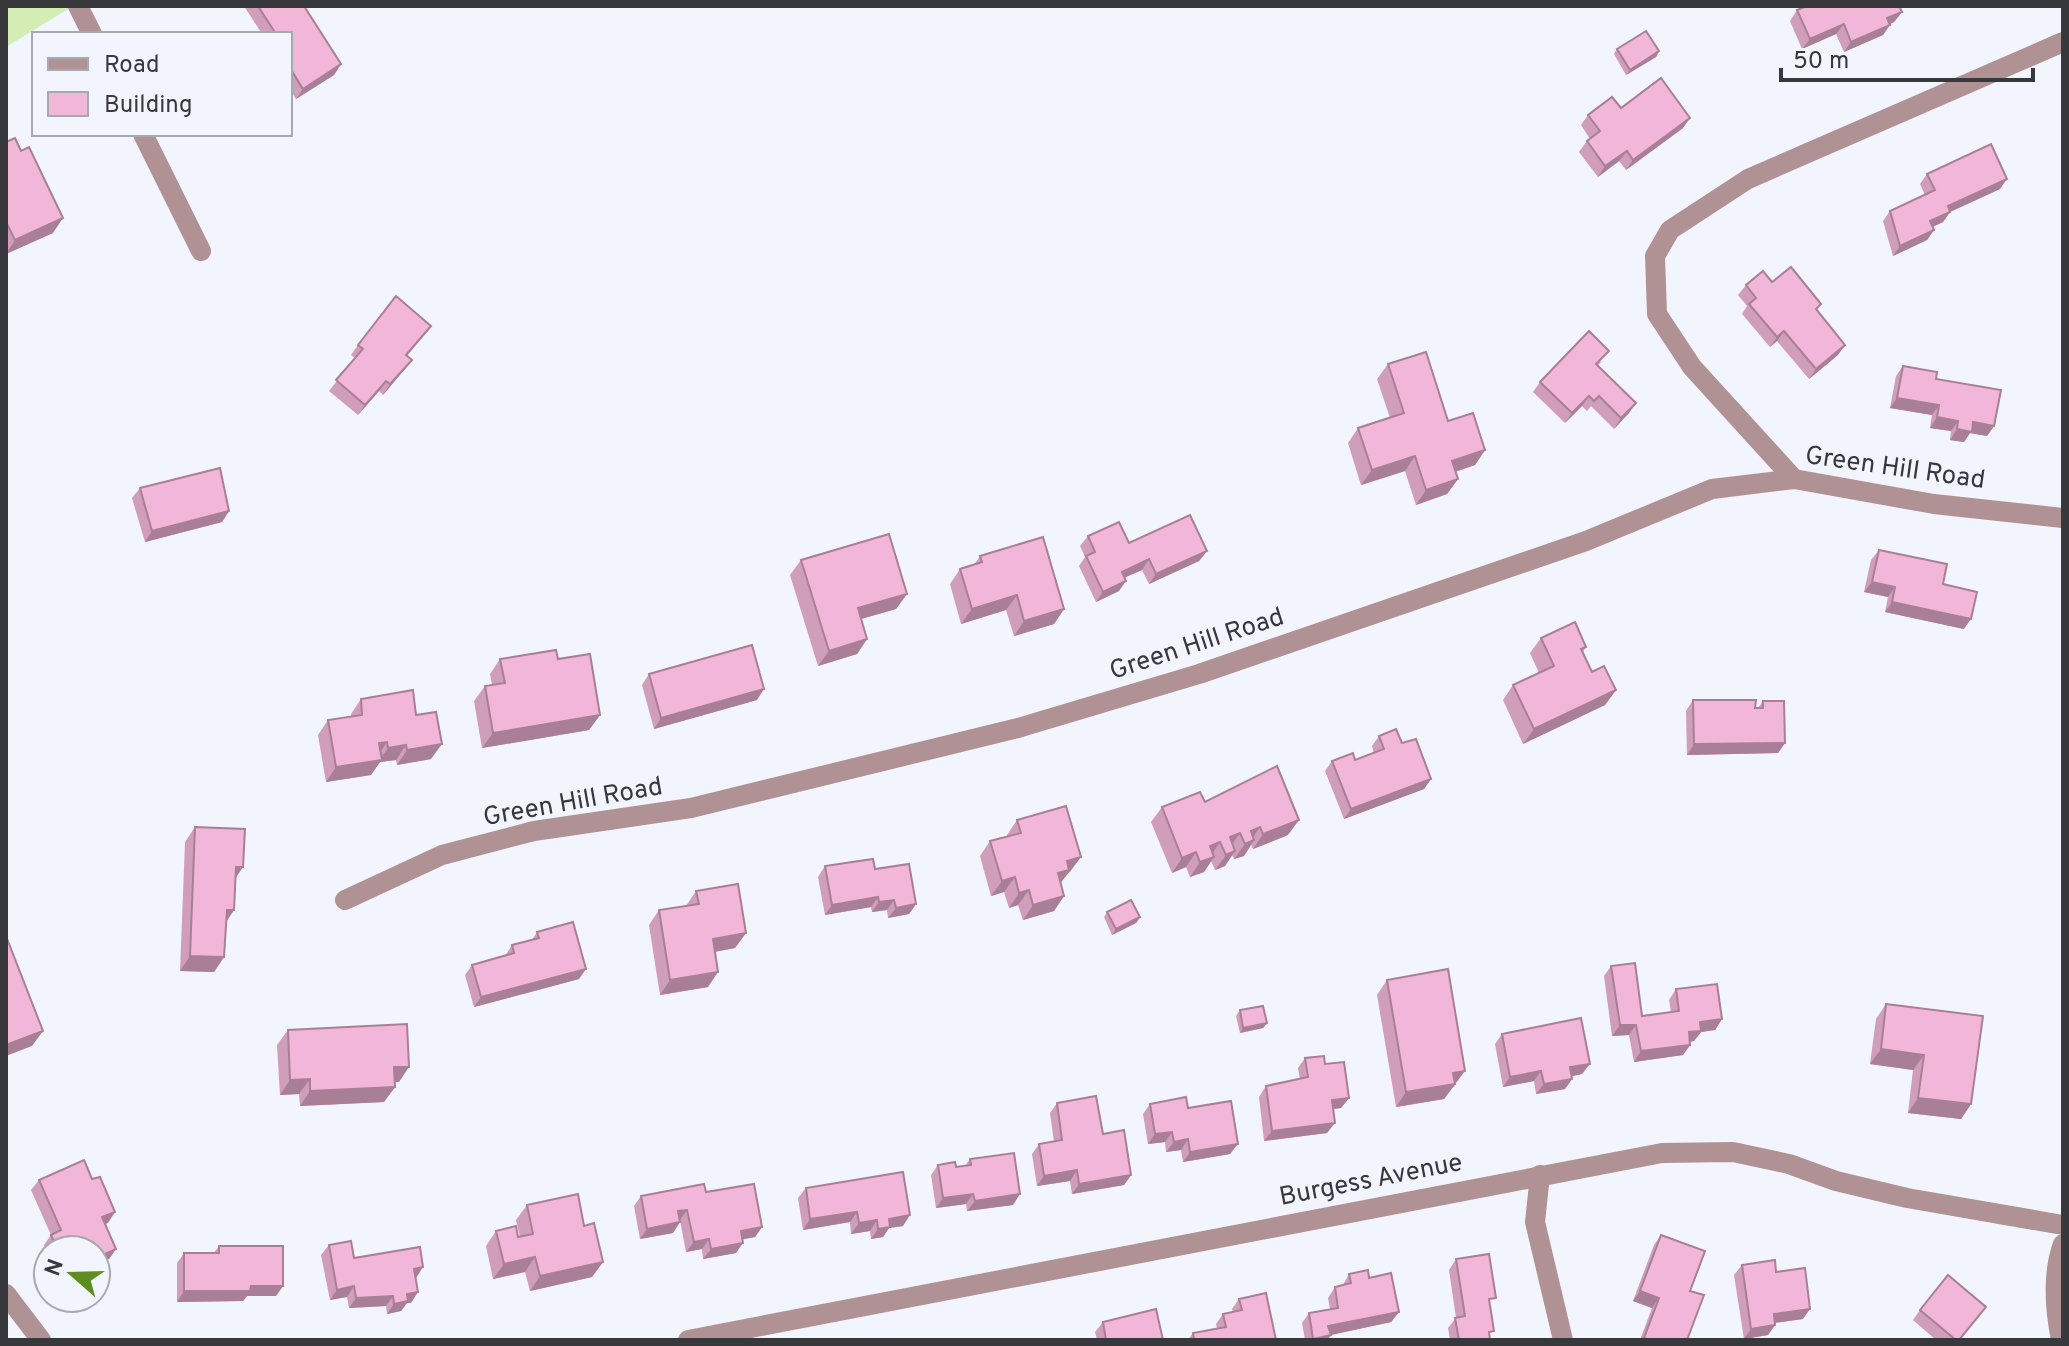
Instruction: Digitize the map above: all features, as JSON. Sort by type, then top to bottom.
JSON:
[{"type":"street","points":[[78,6],[91,32]]},
{"type":"street","points":[[1794,479],[1692,367],[1657,314],[1655,256],[1670,230],[1748,179],[2063,42]]},
{"type":"street","points":[[144,136],[201,251]]},
{"type":"street","name":"Green Hill Road","points":[[345,900],[442,855],[534,831],[691,808],[1018,728],[1199,674],[1572,546],[1712,489],[1794,479],[1934,504],[2063,518]]},
{"type":"street","name":"Burgess Avenue","points":[[688,1340],[1662,1153],[1733,1152],[1789,1164],[1836,1181],[1907,1198],[2063,1225]]},
{"type":"street","points":[[1540,1175],[1535,1222],[1563,1340]]},
{"type":"street","points":[[2061,1340],[2055,1314],[2058,1257],[2063,1244]]},
{"type":"street","points":[[6,1294],[41,1340]]},
{"type":"green space","points":[[6,6],[73,6],[6,47]]},
{"type":"building","points":[[258,6],[304,6],[341,64],[303,89],[292,71],[292,32],[275,32]]},
{"type":"building","points":[[1807,6],[1899,6],[1902,12],[1887,18],[1890,25],[1851,42],[1844,24],[1810,39],[1797,10]]},
{"type":"building","points":[[1646,31],[1659,51],[1630,70],[1617,49]]},
{"type":"building","points":[[1661,78],[1690,118],[1633,160],[1627,151],[1605,166],[1587,141],[1600,131],[1588,115],[1612,97],[1621,108]]},
{"type":"building","points":[[15,138],[21,151],[29,147],[63,218],[15,240],[6,222],[6,142]]},
{"type":"building","points":[[1991,144],[2007,179],[1948,206],[1950,212],[1930,221],[1934,230],[1900,246],[1890,211],[1935,190],[1927,174]]},
{"type":"building","points":[[1791,267],[1821,304],[1816,309],[1845,345],[1816,369],[1784,331],[1777,337],[1749,304],[1756,298],[1746,285],[1763,271],[1772,282]]},
{"type":"building","points":[[396,296],[431,326],[406,355],[412,360],[390,384],[386,381],[365,405],[336,380],[363,349],[358,345]]},
{"type":"building","points":[[1589,331],[1609,351],[1596,364],[1636,403],[1621,418],[1599,396],[1594,401],[1589,396],[1572,413],[1540,382]]},
{"type":"building","points":[[1426,352],[1448,421],[1473,413],[1485,450],[1452,461],[1458,479],[1426,490],[1415,456],[1372,470],[1358,428],[1404,413],[1388,364]]},
{"type":"building","points":[[1903,366],[1937,372],[1936,379],[2001,390],[1994,426],[1973,422],[1972,432],[1957,429],[1958,421],[1937,417],[1939,405],[1897,398]]},
{"type":"building","points":[[220,468],[229,511],[152,531],[140,488]]},
{"type":"building","points":[[1190,515],[1207,551],[1156,574],[1149,559],[1122,572],[1126,581],[1103,592],[1086,556],[1095,552],[1088,536],[1119,522],[1129,543]]},
{"type":"building","points":[[889,534],[907,594],[858,608],[867,639],[829,651],[801,560]]},
{"type":"building","points":[[1043,537],[1064,609],[1024,621],[1017,595],[972,609],[960,569],[982,562],[980,556]]},
{"type":"building","points":[[1879,550],[1947,564],[1943,584],[1977,592],[1971,619],[1892,602],[1895,587],[1872,582]]},
{"type":"building","points":[[1575,622],[1586,647],[1581,649],[1592,672],[1604,666],[1616,690],[1534,729],[1513,685],[1554,666],[1541,638]]},
{"type":"building","points":[[752,645],[764,689],[661,718],[649,674]]},
{"type":"building","points":[[556,650],[558,659],[590,654],[600,715],[493,733],[485,686],[505,683],[500,659]]},
{"type":"building","points":[[413,690],[416,715],[436,712],[442,744],[407,750],[406,745],[388,748],[387,742],[379,743],[382,760],[336,767],[328,720],[362,715],[361,699]]},
{"type":"building","points":[[1693,700],[1756,700],[1755,708],[1763,708],[1763,701],[1784,701],[1785,743],[1694,744]]},
{"type":"building","points":[[1396,729],[1402,743],[1416,739],[1431,779],[1351,809],[1332,761],[1353,753],[1355,760],[1384,749],[1379,736]]},
{"type":"building","points":[[1277,766],[1299,820],[1263,834],[1260,827],[1251,831],[1254,840],[1245,844],[1240,833],[1230,837],[1235,851],[1226,855],[1220,842],[1210,846],[1214,857],[1200,862],[1196,852],[1182,858],[1162,807],[1200,792],[1205,802]]},
{"type":"building","points":[[1066,806],[1081,857],[1067,861],[1069,870],[1058,873],[1064,896],[1033,905],[1029,890],[1019,893],[1015,877],[1002,881],[990,841],[1021,833],[1017,820]]},
{"type":"building","points":[[195,827],[245,829],[243,867],[236,867],[234,910],[227,910],[224,957],[190,956]]},
{"type":"building","points":[[873,859],[875,869],[909,864],[916,904],[896,908],[894,900],[879,902],[878,897],[832,905],[825,866]]},
{"type":"building","points":[[738,884],[746,933],[713,939],[718,972],[670,980],[659,910],[699,904],[696,891]]},
{"type":"building","points":[[1131,900],[1140,917],[1116,929],[1107,912]]},
{"type":"building","points":[[573,922],[586,969],[481,997],[472,965],[514,953],[512,945],[539,938],[537,932]]},
{"type":"building","points":[[6,936],[43,1031],[6,1045]]},
{"type":"building","points":[[1635,963],[1642,1016],[1679,1011],[1676,989],[1717,984],[1722,1019],[1700,1022],[1701,1031],[1689,1032],[1690,1045],[1641,1051],[1636,1025],[1620,1025],[1611,966]]},
{"type":"building","points":[[1448,969],[1465,1071],[1453,1073],[1455,1084],[1406,1092],[1387,980]]},
{"type":"building","points":[[1886,1004],[1983,1016],[1971,1104],[1918,1098],[1924,1055],[1881,1049]]},
{"type":"building","points":[[1263,1006],[1267,1023],[1243,1028],[1240,1010]]},
{"type":"building","points":[[1581,1018],[1590,1064],[1570,1067],[1572,1079],[1544,1084],[1541,1071],[1510,1077],[1502,1034]]},
{"type":"building","points":[[407,1024],[409,1067],[394,1067],[395,1087],[310,1091],[310,1079],[290,1080],[288,1030]]},
{"type":"building","points":[[1324,1056],[1325,1064],[1344,1062],[1349,1098],[1332,1100],[1335,1123],[1272,1131],[1266,1086],[1308,1077],[1305,1058]]},
{"type":"building","points":[[1096,1096],[1103,1134],[1124,1130],[1131,1175],[1079,1184],[1077,1170],[1044,1176],[1039,1144],[1062,1140],[1057,1103]]},
{"type":"building","points":[[1186,1097],[1188,1108],[1231,1101],[1238,1144],[1190,1152],[1188,1139],[1174,1142],[1172,1132],[1155,1134],[1150,1104]]},
{"type":"building","points":[[1014,1153],[1020,1194],[975,1201],[973,1194],[943,1198],[938,1165],[955,1162],[956,1167],[971,1165],[970,1159]]},
{"type":"building","points":[[84,1160],[92,1179],[100,1177],[115,1212],[102,1217],[109,1234],[53,1234],[61,1230],[39,1180]]},
{"type":"building","points":[[903,1172],[910,1215],[889,1219],[890,1227],[878,1229],[877,1220],[859,1223],[857,1212],[810,1219],[806,1188]]},
{"type":"building","points":[[704,1184],[706,1192],[754,1184],[762,1227],[741,1231],[743,1243],[711,1249],[709,1239],[694,1242],[687,1210],[678,1211],[680,1222],[647,1229],[641,1196]]},
{"type":"building","points":[[578,1194],[584,1226],[594,1223],[603,1262],[540,1276],[535,1257],[504,1264],[496,1231],[516,1226],[518,1237],[533,1234],[527,1205]]},
{"type":"building","points":[[1661,1235],[1705,1251],[1690,1291],[1704,1295],[1687,1340],[1644,1338],[1659,1298],[1640,1291]]},
{"type":"building","points":[[351,1241],[354,1258],[420,1247],[423,1267],[414,1269],[418,1292],[407,1294],[408,1301],[394,1304],[393,1296],[356,1298],[354,1286],[337,1290],[329,1245]]},
{"type":"building","points":[[219,1246],[283,1246],[283,1286],[251,1286],[250,1291],[184,1291],[184,1253],[219,1253]]},
{"type":"building","points":[[1489,1254],[1496,1298],[1489,1299],[1494,1331],[1489,1332],[1490,1340],[1459,1340],[1455,1318],[1465,1316],[1456,1259]]},
{"type":"building","points":[[1775,1260],[1776,1272],[1805,1268],[1810,1309],[1774,1314],[1775,1325],[1751,1329],[1742,1265]]},
{"type":"building","points":[[1368,1270],[1369,1278],[1391,1273],[1399,1312],[1328,1326],[1331,1335],[1313,1339],[1309,1313],[1338,1308],[1335,1287],[1351,1283],[1349,1274]]},
{"type":"building","points":[[1948,1275],[1986,1307],[1959,1340],[1920,1310]]},
{"type":"building","points":[[1266,1293],[1276,1340],[1194,1340],[1193,1333],[1226,1327],[1223,1314],[1242,1310],[1239,1299]]},
{"type":"building","points":[[1156,1309],[1163,1340],[1106,1340],[1103,1322]]}]
